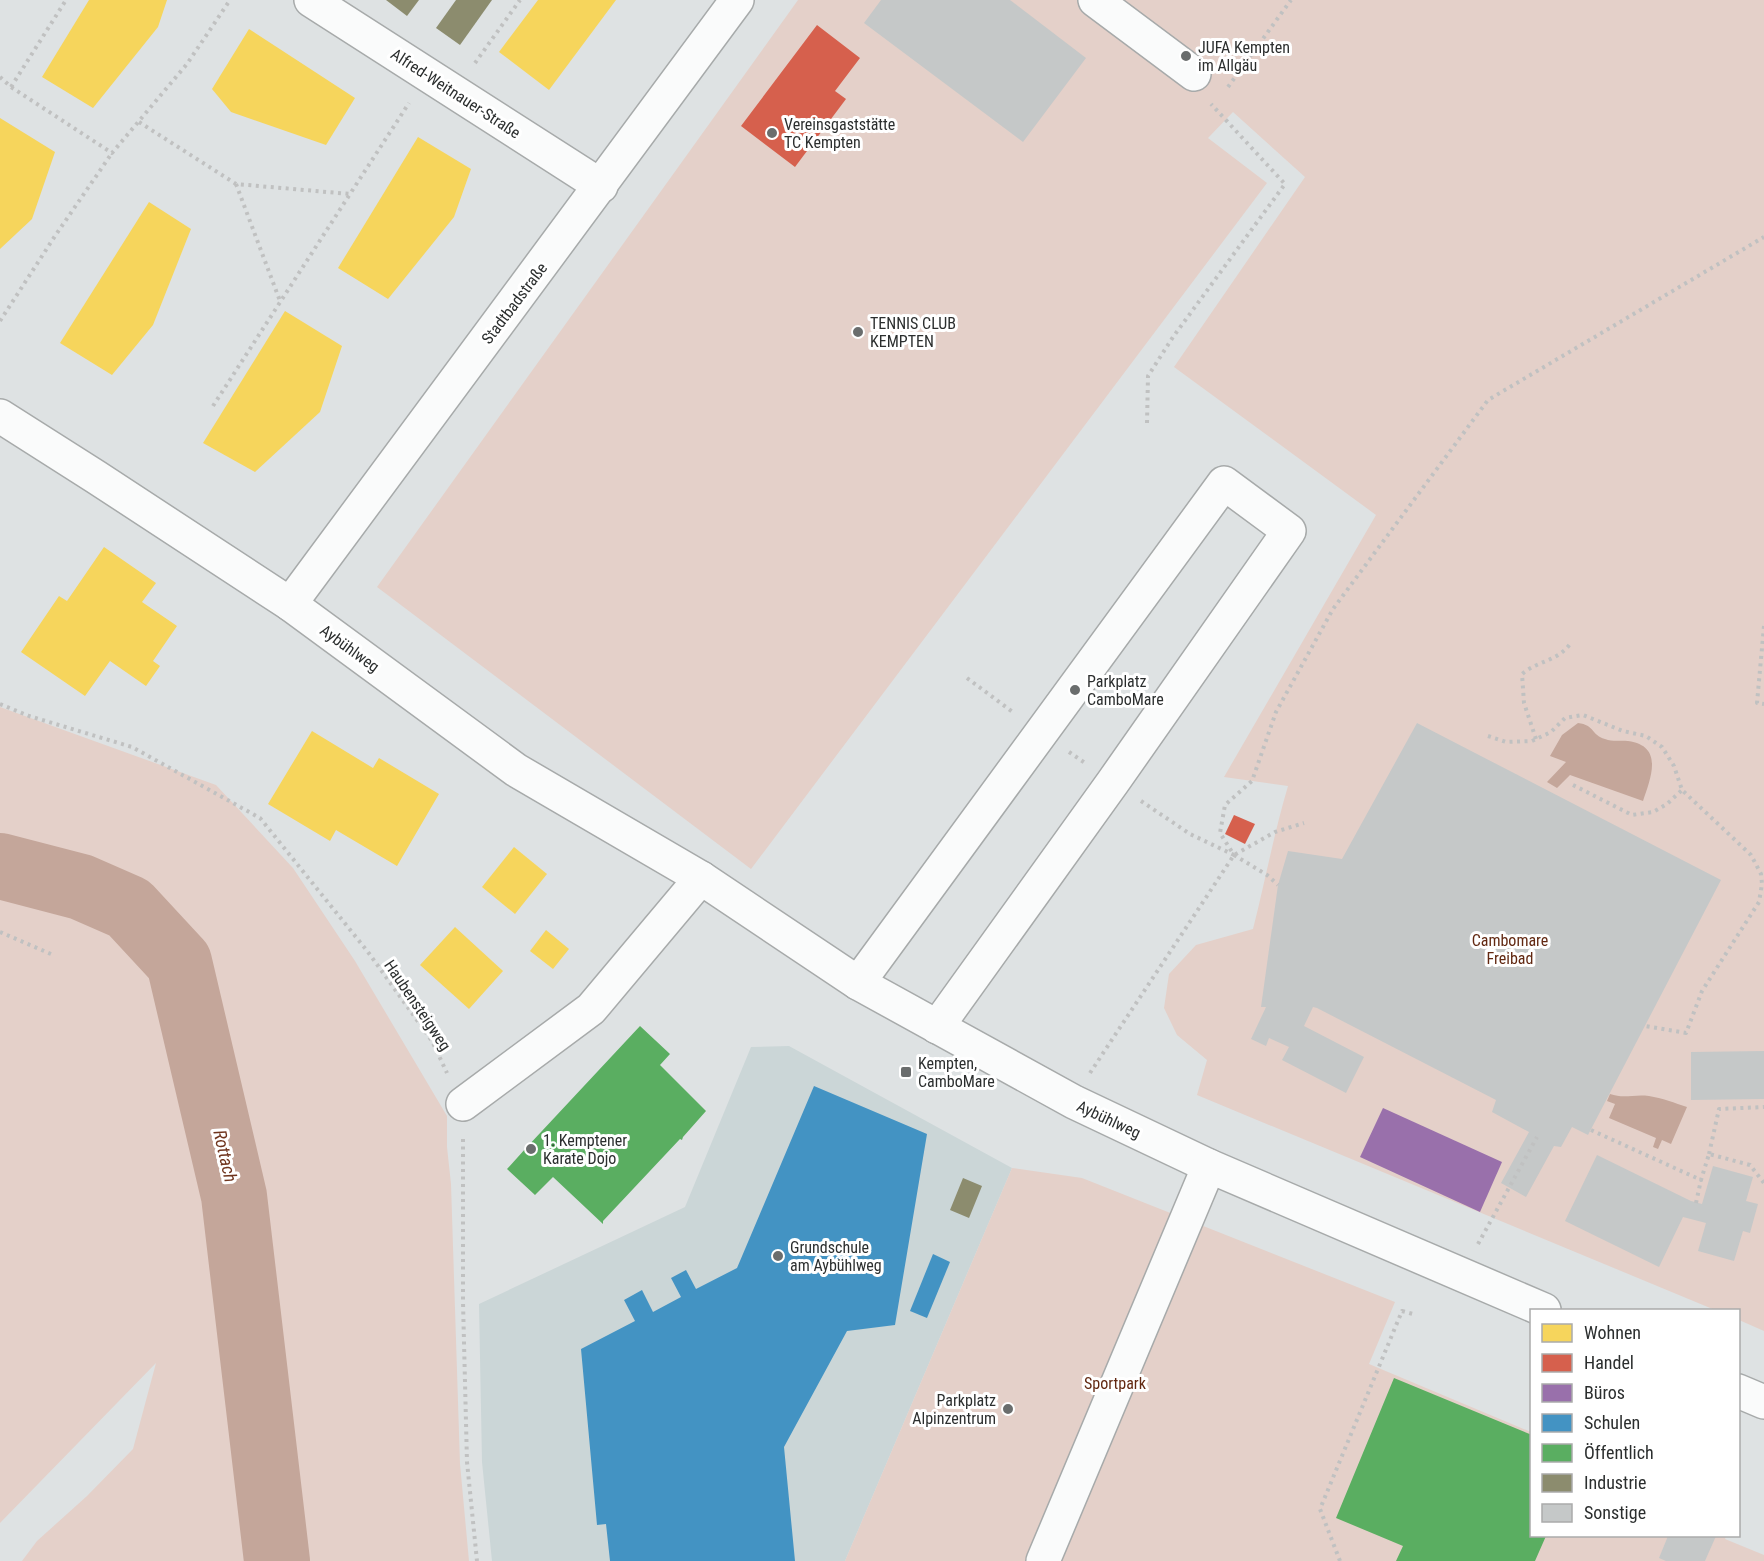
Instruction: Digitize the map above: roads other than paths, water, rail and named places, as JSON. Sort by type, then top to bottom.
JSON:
[{"type":"street","name":"Alfred-Weitnauer-Straße","points":[[311,0],[600,186]]},
{"type":"street","name":"Stadtbadstraße","points":[[290,604],[737,0]]},
{"type":"street","points":[[1095,0],[1194,74]]},
{"type":"street","name":"Aybühlweg","points":[[0,416],[290,604],[516,770],[701,878],[858,983],[1074,1102],[1209,1166],[1539,1309]]},
{"type":"street","points":[[858,983],[1224,483],[1290,531],[937,1028]]},
{"type":"street","points":[[463,1104],[591,1010],[701,878]]},
{"type":"street","points":[[1043,1561],[1209,1166]]},
{"type":"street","points":[[1740,1392],[1764,1402]]},
{"type":"waterway","name":"Rottach","points":[[0,866],[81,887],[129,908],[179,962],[234,1196],[277,1561]]},
{"type":"place","name":"JUFA Kempten im Allgäu","points":[[1186,56]]},
{"type":"place","name":"Vereinsgaststätte TC Kempten","points":[[772,133]]},
{"type":"place","name":"TENNIS CLUB KEMPTEN","points":[[858,332]]},
{"type":"place","name":"Parkplatz CamboMare","points":[[1075,690]]},
{"type":"place","name":"Kempten, CamboMare","points":[[906,1072]]},
{"type":"place","name":"1. Kemptener Karate Dojo","points":[[531,1149]]},
{"type":"place","name":"Grundschule am Aybühlweg","points":[[778,1256]]},
{"type":"place","name":"Parkplatz Alpinzentrum","points":[[1008,1409]]},
{"type":"park label","name":"Cambomare Freibad","points":[[1510,949]]},
{"type":"park label","name":"Sportpark","points":[[1115,1383]]}]
